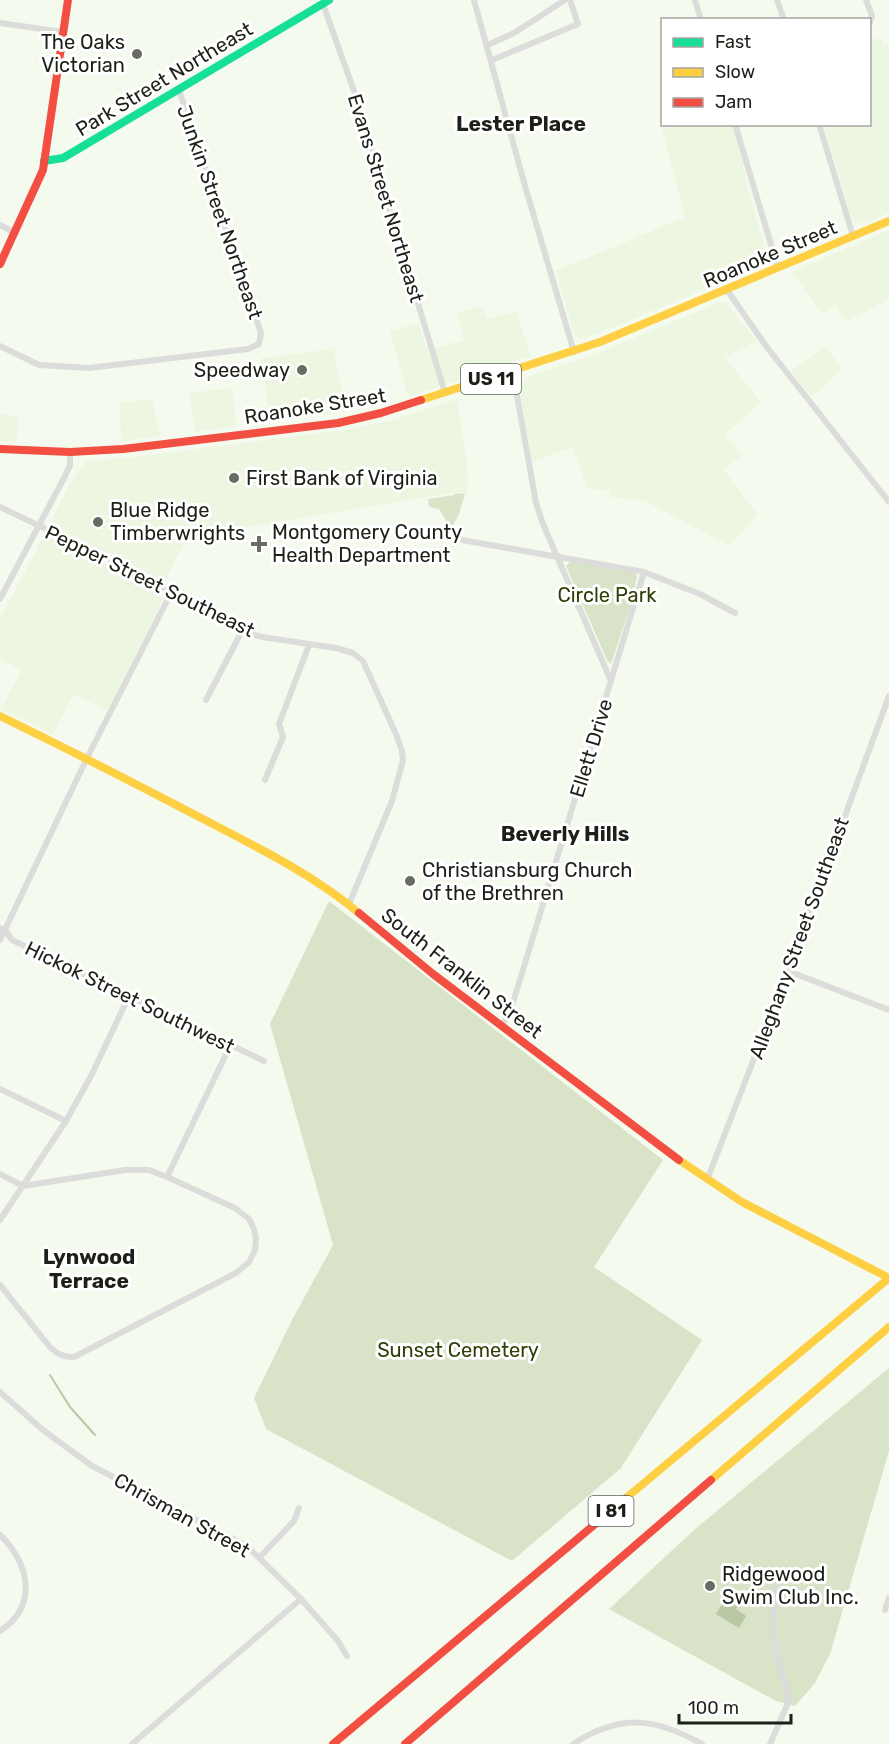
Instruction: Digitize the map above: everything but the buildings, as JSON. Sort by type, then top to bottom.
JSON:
[{"type":"main road","points":[[0,264],[39,182],[68,0]]},
{"type":"main road","name":"Park Street Northeast","points":[[44,161],[63,158],[326,2]]},
{"type":"main road","name":"Roanoke Street","points":[[0,449],[70,452],[145,447],[338,423],[390,411],[574,352],[888,223]]},
{"type":"main road","name":"South Franklin Street","points":[[0,716],[87,758],[291,866],[349,904],[433,974],[649,1139],[707,1180],[742,1202],[889,1278]]},
{"type":"main road","name":"I 81","points":[[333,1744],[889,1278]]},
{"type":"main road","name":"I 81","points":[[405,1744],[889,1327]]},
{"type":"street","points":[[474,0],[574,352]]},
{"type":"street","points":[[488,45],[514,33],[565,0]]},
{"type":"street","points":[[492,60],[578,24],[570,0]]},
{"type":"street","points":[[695,0],[700,18]]},
{"type":"street","points":[[777,0],[783,18]]},
{"type":"street","points":[[866,0],[871,19]]},
{"type":"street","name":"Evans Street Northeast","points":[[326,2],[445,394]]},
{"type":"street","points":[[0,23],[63,32]]},
{"type":"street","name":"Junkin Street Northeast","points":[[0,346],[39,365],[89,368],[248,349],[259,344],[261,333],[179,90]]},
{"type":"street","points":[[736,126],[778,268]]},
{"type":"street","points":[[820,126],[853,236]]},
{"type":"street","points":[[0,225],[15,232]]},
{"type":"street","points":[[727,290],[766,346],[889,502]]},
{"type":"street","points":[[511,373],[536,502],[543,524],[612,682]]},
{"type":"street","points":[[0,599],[70,465],[70,452]]},
{"type":"street","name":"Pepper Street Southeast","points":[[0,507],[128,568],[242,631],[262,637],[336,648],[353,653],[363,661],[402,751],[403,760],[398,784],[349,904]]},
{"type":"street","points":[[462,540],[644,572],[700,594],[735,613]]},
{"type":"street","name":"Ellett Drive","points":[[502,1026],[512,1006],[644,572]]},
{"type":"street","points":[[0,940],[2,929],[171,593]]},
{"type":"street","points":[[206,700],[242,631]]},
{"type":"street","points":[[266,780],[283,737],[279,724],[309,645]]},
{"type":"street","name":"Alleghany Street Southeast","points":[[707,1180],[788,971],[889,696]]},
{"type":"street","name":"Hickok Street Southwest","points":[[2,929],[12,940],[264,1061]]},
{"type":"street","points":[[788,971],[889,1010]]},
{"type":"street","points":[[0,1220],[66,1121],[91,1076],[129,996]]},
{"type":"street","points":[[167,1176],[230,1046]]},
{"type":"street","points":[[0,1089],[66,1121]]},
{"type":"street","points":[[0,1174],[23,1186],[125,1170],[149,1170],[167,1176],[243,1213],[254,1228],[256,1239],[255,1251],[249,1262],[236,1273],[74,1357],[65,1357],[56,1353],[0,1284]]},
{"type":"street","name":"Chrisman Street","points":[[0,1392],[42,1430],[92,1466],[247,1546],[301,1599],[338,1641],[346,1656]]},
{"type":"street","points":[[260,1557],[294,1521],[299,1508]]},
{"type":"street","points":[[0,1535],[20,1560],[26,1594],[23,1606],[0,1631]]},
{"type":"street","points":[[770,1744],[788,1703],[775,1642],[773,1612],[779,1582]]},
{"type":"street","points":[[885,1610],[889,1598]]},
{"type":"street","points":[[132,1744],[301,1599]]},
{"type":"street","points":[[573,1744],[605,1726],[627,1722],[654,1724],[702,1744]]},
{"type":"shaded area","points":[[881,37],[884,46],[889,45],[889,213],[862,224],[855,221],[850,213],[824,126],[871,126],[871,41]]},
{"type":"shaded area","points":[[672,126],[732,126],[767,254],[765,262],[636,318],[586,338],[579,338],[573,331],[556,271],[685,217],[662,129]]},
{"type":"shaded area","points":[[889,230],[889,299],[847,322],[836,306],[823,314],[792,272]]},
{"type":"shaded area","points":[[725,302],[757,341],[725,357],[761,403],[725,434],[742,456],[723,469],[757,514],[730,546],[645,501],[610,497],[610,490],[587,489],[573,447],[532,462],[521,398],[523,379],[610,348]]},
{"type":"shaded area","points":[[482,306],[486,319],[516,311],[531,356],[408,397],[390,331],[418,323],[427,350],[464,340],[457,313]]},
{"type":"shaded area","points":[[825,347],[842,368],[827,384],[811,396],[791,371]]},
{"type":"shaded area","points":[[334,349],[345,412],[270,422],[261,358]]},
{"type":"shaded area","points":[[232,388],[237,426],[196,432],[189,393]]},
{"type":"shaded area","points":[[152,399],[160,436],[121,441],[120,403]]},
{"type":"shaded area","points":[[457,399],[467,462],[468,494],[457,492],[187,537],[163,584],[56,531],[52,526],[56,511],[76,474],[87,461],[345,430],[393,420]]},
{"type":"shaded area","points":[[0,413],[19,418],[16,442],[0,441]]},
{"type":"shaded area","points":[[51,536],[132,576],[162,593],[164,598],[108,710],[73,695],[53,735],[1,709],[22,670],[0,659],[0,619],[42,539]]},
{"type":"shaded area","points":[[731,1590],[744,1597],[736,1609],[746,1616],[739,1628],[716,1614]]},
{"type":"green space","points":[[455,493],[465,494],[459,514],[451,529],[446,528],[445,519],[439,509],[429,507],[428,499],[455,495]]},
{"type":"green space","name":"Circle Park","points":[[570,562],[634,572],[637,576],[630,607],[611,664],[607,660],[566,566]]},
{"type":"green space","name":"Sunset Cemetery","points":[[329,901],[663,1160],[594,1267],[702,1340],[621,1468],[512,1561],[266,1429],[254,1398],[292,1320],[333,1245],[270,1024]]},
{"type":"green space","points":[[889,1368],[889,1451],[830,1654],[815,1683],[795,1706],[776,1701],[609,1609],[694,1530]]},
{"type":"waterway","points":[[50,1375],[70,1407],[95,1435]]},
{"type":"traffic: fast","points":[[44,161],[63,158],[329,0]]},
{"type":"traffic: slow","points":[[421,400],[600,342],[889,221]]},
{"type":"traffic: slow","points":[[0,716],[264,851],[322,886],[359,913]]},
{"type":"traffic: slow","points":[[679,1160],[742,1202],[889,1278]]},
{"type":"traffic: slow","points":[[625,1499],[889,1278]]},
{"type":"traffic: slow","points":[[711,1480],[889,1327]]},
{"type":"traffic: jam","points":[[0,264],[43,170],[68,0]]},
{"type":"traffic: jam","points":[[0,449],[70,452],[123,449],[338,423],[381,413],[421,400]]},
{"type":"traffic: jam","points":[[359,913],[433,974],[679,1160]]},
{"type":"traffic: jam","points":[[405,1744],[711,1480]]},
{"type":"traffic: jam","points":[[333,1744],[625,1499]]},
{"type":"place","name":"The Oaks Victorian","points":[[137,54]]},
{"type":"place","name":"Speedway","points":[[302,370]]},
{"type":"place","name":"First Bank of Virginia","points":[[234,478]]},
{"type":"place","name":"Blue Ridge Timberwrights","points":[[98,522]]},
{"type":"place","name":"Montgomery County Health Department","points":[[259,544]]},
{"type":"place","name":"Christiansburg Church of the Brethren","points":[[410,881]]},
{"type":"place","name":"Ridgewood Swim Club Inc.","points":[[710,1586]]},
{"type":"district","name":"Lester Place","points":[[521,123]]},
{"type":"district","name":"Beverly Hills","points":[[565,833]]},
{"type":"district","name":"Lynwood Terrace","points":[[89,1268]]}]
